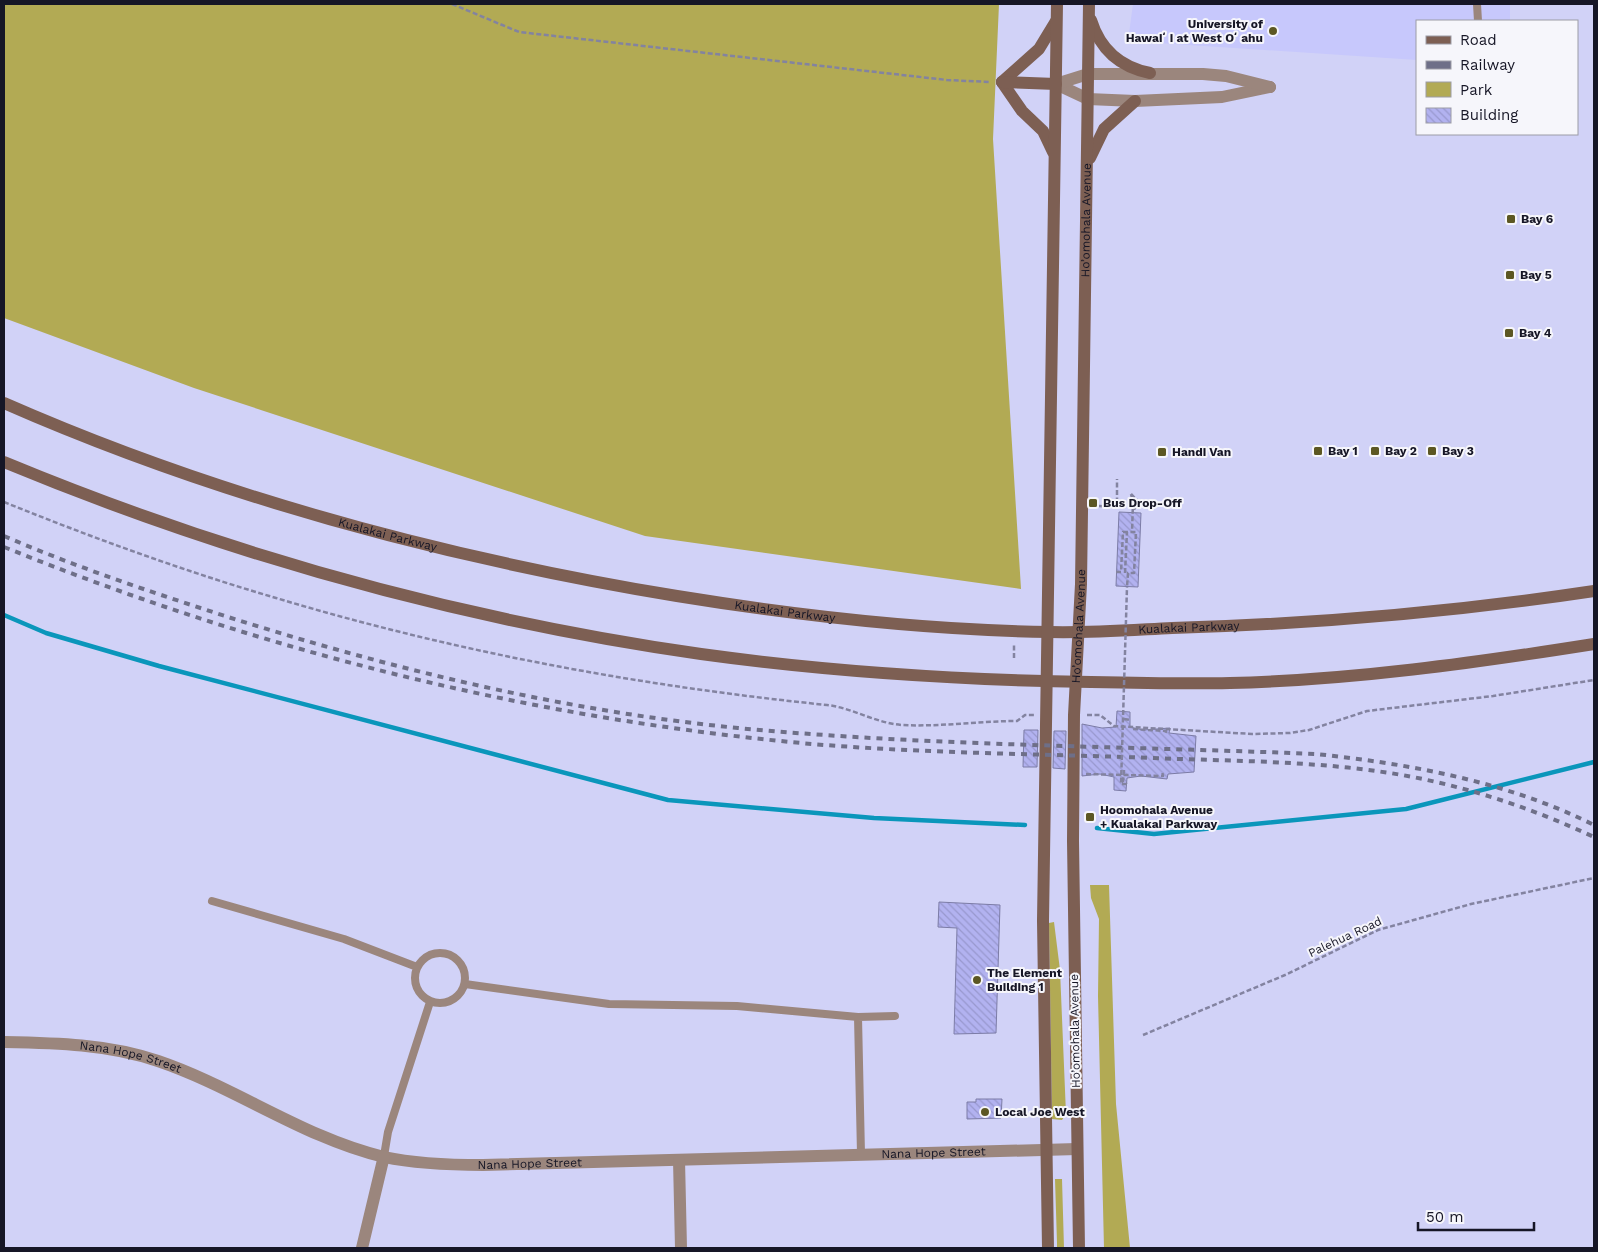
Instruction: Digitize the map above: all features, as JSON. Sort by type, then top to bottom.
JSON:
[{"type":"main road","points":[[1048,1248],[1043,921],[1058,4]]},
{"type":"main road","points":[[1089,9],[1100,40],[1111,55],[1127,66],[1150,74]]},
{"type":"main road","name":"Ho’omohala Avenue","points":[[1079,1248],[1073,841],[1089,9]]},
{"type":"main road","points":[[1002,82],[1039,49],[1057,17]]},
{"type":"main road","points":[[1002,82],[1056,84]]},
{"type":"main road","points":[[1002,82],[1022,111],[1043,131],[1055,159]]},
{"type":"main road","points":[[1087,170],[1096,143],[1104,129],[1135,101]]},
{"type":"main road","name":"Kualakai Parkway","points":[[4,403],[102,444],[191,476],[302,512],[458,553],[634,589],[808,616],[912,625],[1078,632],[1320,621],[1497,606],[1594,591]]},
{"type":"main road","points":[[4,464],[179,528],[325,574],[432,602],[616,640],[701,654],[832,669],[957,678],[1076,682],[1229,683],[1308,679],[1422,668],[1594,644]]},
{"type":"street","points":[[1088,74],[1150,74],[1226,76],[1270,87],[1222,98],[1135,101],[1088,99],[1056,84],[1088,74]]},
{"type":"street","name":"Nana Hope Street","points":[[4,1042],[91,1046],[143,1056],[204,1080],[315,1132],[384,1156],[453,1165],[1077,1149]]},
{"type":"street","points":[[362,1248],[384,1156]]},
{"type":"street","points":[[679,1160],[681,1248]]},
{"type":"lane","points":[[1477,4],[1478,20]]},
{"type":"lane","points":[[212,901],[344,939],[417,967]]},
{"type":"lane","points":[[436,953],[452,956],[463,966],[465,984],[456,999],[439,1004],[430,1002],[417,991],[414,982],[417,967],[428,956],[436,953]]},
{"type":"lane","points":[[465,984],[609,1004],[737,1006],[858,1017],[896,1016]]},
{"type":"lane","points":[[384,1156],[388,1132],[430,1002]]},
{"type":"lane","points":[[858,1017],[861,1154]]},
{"type":"path","points":[[452,4],[519,32],[947,80],[1002,82]]},
{"type":"path","points":[[1099,506],[1117,507],[1117,479]]},
{"type":"path","points":[[1132,512],[1139,502],[1130,494],[1132,532]]},
{"type":"path","points":[[4,502],[130,550],[276,598],[391,630],[529,661],[650,683],[843,707],[875,720],[900,725],[1017,721],[1025,714]]},
{"type":"path","points":[[1123,532],[1127,532],[1136,532],[1134,573],[1116,572],[1121,572],[1123,532]]},
{"type":"path","points":[[1124,770],[1123,782],[1127,784],[1121,784],[1124,728],[1127,532]]},
{"type":"path","points":[[1014,645],[1014,658]]},
{"type":"path","points":[[1100,715],[1114,726],[1277,734],[1309,730],[1367,711],[1493,696],[1594,680]]},
{"type":"path","points":[[1124,719],[1130,720],[1125,720],[1125,733]]},
{"type":"path","points":[[1124,728],[1166,731],[1165,735]]},
{"type":"path","points":[[1079,773],[1163,776],[1162,771]]},
{"type":"path","name":"Palehua Road","points":[[1143,1035],[1285,975],[1378,930],[1471,904],[1594,878]]},
{"type":"shaded area","name":"University of Hawaiʻi at West Oʻahu","points":[[1133,4],[1510,4],[1510,20],[1416,20],[1416,60],[1128,41]]},
{"type":"green space","points":[[4,4],[999,4],[993,139],[1021,589],[645,536],[194,388],[4,318]]},
{"type":"green space","points":[[1090,885],[1109,885],[1116,1104],[1130,1248],[1104,1248],[1098,996],[1099,919],[1091,898]]},
{"type":"green space","points":[[1054,922],[1060,970],[1066,1114],[1062,1120],[1052,1119],[1049,923]]},
{"type":"green space","points":[[1055,1179],[1062,1179],[1064,1248],[1057,1248]]},
{"type":"building","points":[[1119,512],[1141,513],[1138,587],[1116,586]]},
{"type":"building","points":[[1117,711],[1130,712],[1130,727],[1143,730],[1170,728],[1169,733],[1196,736],[1194,772],[1168,774],[1167,779],[1141,776],[1127,778],[1126,791],[1114,790],[1114,777],[1100,774],[1082,776],[1082,724],[1102,728],[1116,727]]},
{"type":"building","points":[[1024,730],[1038,730],[1037,767],[1023,767]]},
{"type":"building","points":[[1054,731],[1066,731],[1065,769],[1053,768]]},
{"type":"building","name":"The Element Building 1","points":[[939,902],[1000,905],[996,1033],[954,1034],[957,928],[938,927]]},
{"type":"building","points":[[976,1099],[1002,1099],[1001,1118],[967,1119],[967,1102],[976,1102]]},
{"type":"waterway","points":[[4,615],[46,633],[159,666],[668,800],[874,818],[1025,825]]},
{"type":"waterway","points":[[1097,828],[1154,834],[1406,809],[1594,762]]},
{"type":"railway","points":[[4,536],[114,579],[288,635],[478,686],[608,711],[738,728],[882,739],[1316,754],[1352,758],[1423,770],[1493,786],[1528,797],[1594,825]]},
{"type":"railway","points":[[4,547],[102,585],[201,619],[300,649],[401,676],[502,698],[604,717],[708,733],[812,744],[950,752],[1253,761],[1352,768],[1404,775],[1460,788],[1514,805],[1594,837]]},
{"type":"place","name":"University of Hawaiʻi at West Oʻahu","points":[[1273,31]]},
{"type":"place","name":"Bay 6","points":[[1511,219]]},
{"type":"place","name":"Bay 5","points":[[1510,275]]},
{"type":"place","name":"Bay 4","points":[[1509,333]]},
{"type":"place","name":"Bay 1","points":[[1318,451]]},
{"type":"place","name":"Bay 2","points":[[1375,451]]},
{"type":"place","name":"Bay 3","points":[[1432,451]]},
{"type":"place","name":"Handi Van","points":[[1162,452]]},
{"type":"place","name":"Bus Drop-Off","points":[[1093,503]]},
{"type":"place","name":"Hoomohala Avenue + Kualakai Parkway","points":[[1090,817]]},
{"type":"place","name":"The Element Building 1","points":[[977,980]]},
{"type":"place","name":"Local Joe West","points":[[985,1112]]}]
